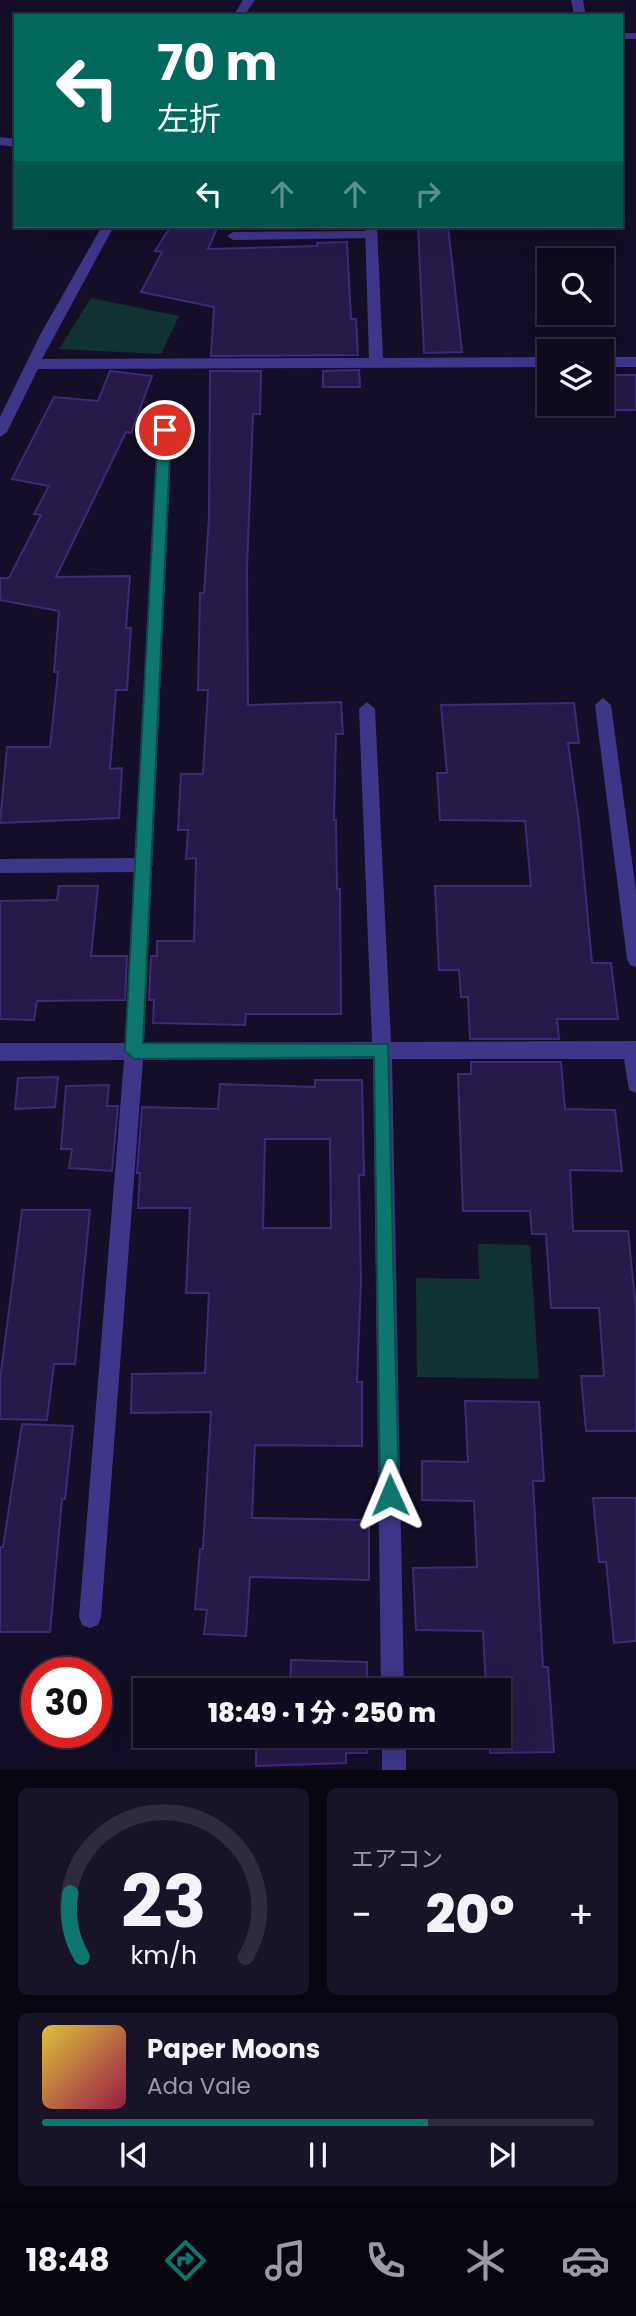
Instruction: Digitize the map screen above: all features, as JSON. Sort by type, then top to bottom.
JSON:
[{"type":"street","points":[[0,432],[107,228]]},
{"type":"street","points":[[233,236],[372,230],[376,362]]},
{"type":"street","points":[[34,365],[537,362]]},
{"type":"street","points":[[614,362],[636,362]]},
{"type":"street","points":[[90,1617],[134,1051],[165,430]]},
{"type":"street","points":[[604,705],[636,959]]},
{"type":"street","points":[[367,709],[382,1049],[393,1678]]},
{"type":"street","points":[[0,866],[144,865]]},
{"type":"street","points":[[0,1052],[634,1050],[636,1084]]},
{"type":"street","points":[[394,1748],[394,1770]]},
{"type":"green space","points":[[91,298],[179,316],[161,354],[59,349]]},
{"type":"green space","points":[[478,1244],[530,1245],[539,1379],[417,1377],[416,1278],[479,1279]]},
{"type":"building","points":[[170,228],[217,228],[208,249],[317,246],[317,243],[347,242],[351,319],[356,319],[358,355],[211,356],[214,307],[141,292],[162,252],[155,251]]},
{"type":"building","points":[[418,228],[448,228],[462,352],[424,353]]},
{"type":"building","points":[[359,370],[360,387],[323,387],[323,371]]},
{"type":"building","points":[[110,371],[152,376],[131,433],[126,432],[56,577],[130,576],[126,628],[131,628],[127,690],[116,690],[110,769],[122,768],[119,818],[0,823],[7,747],[50,747],[58,672],[54,672],[59,611],[0,600],[0,578],[9,578],[41,515],[34,514],[49,486],[12,479],[54,397],[98,401]]},
{"type":"building","points":[[210,371],[261,371],[260,414],[253,414],[247,569],[248,705],[341,702],[343,734],[336,734],[334,820],[337,889],[340,889],[341,1014],[246,1014],[245,1025],[153,1023],[154,1000],[149,1000],[151,956],[157,956],[157,941],[194,941],[196,858],[186,859],[188,830],[178,830],[181,774],[203,774],[208,690],[198,690],[200,593],[204,593],[209,517]]},
{"type":"building","points":[[614,375],[636,375],[636,410],[614,410]]},
{"type":"building","points":[[574,703],[579,743],[568,743],[579,822],[592,963],[611,963],[618,1019],[557,1019],[559,1039],[470,1039],[468,997],[461,997],[459,970],[439,970],[435,886],[531,886],[525,821],[440,820],[437,773],[447,773],[441,705]]},
{"type":"building","points":[[59,886],[98,886],[91,956],[127,956],[125,1000],[37,1001],[34,1020],[0,1019],[0,901],[57,900]]},
{"type":"building","points":[[471,1062],[561,1062],[565,1109],[615,1110],[622,1171],[570,1170],[573,1231],[628,1231],[636,1310],[636,1431],[586,1431],[581,1376],[604,1376],[599,1308],[551,1308],[546,1234],[532,1234],[530,1211],[463,1211],[458,1074],[471,1074]]},
{"type":"building","points":[[58,1077],[55,1107],[15,1109],[18,1078]]},
{"type":"building","points":[[315,1080],[362,1080],[364,1175],[359,1175],[361,1282],[357,1382],[362,1382],[362,1446],[255,1445],[252,1518],[369,1520],[369,1580],[250,1577],[246,1636],[204,1634],[207,1610],[195,1609],[200,1549],[203,1549],[211,1412],[131,1413],[132,1374],[205,1373],[209,1293],[186,1293],[190,1208],[138,1208],[140,1173],[137,1173],[142,1107],[218,1109],[220,1084],[315,1087]],"holes":[[[265,1139],[330,1139],[331,1228],[263,1228]]]},
{"type":"building","points":[[109,1085],[107,1106],[118,1106],[112,1171],[69,1168],[72,1149],[61,1149],[66,1086]]},
{"type":"building","points":[[22,1210],[90,1210],[75,1364],[54,1364],[47,1420],[0,1419],[0,1380]]},
{"type":"building","points":[[465,1401],[539,1402],[544,1481],[533,1481],[543,1667],[548,1667],[554,1752],[490,1753],[490,1748],[511,1748],[511,1678],[485,1678],[483,1631],[416,1630],[413,1568],[477,1567],[474,1501],[422,1500],[422,1461],[468,1462]]},
{"type":"building","points":[[22,1424],[73,1426],[65,1499],[62,1499],[50,1632],[0,1632],[0,1547],[3,1547]]},
{"type":"building","points":[[593,1498],[636,1498],[636,1641],[614,1643],[606,1562],[599,1562]]},
{"type":"building","points":[[291,1660],[367,1662],[367,1678],[290,1678]]},
{"type":"building","points":[[256,1748],[367,1748],[367,1753],[346,1753],[346,1763],[256,1766]]},
{"type":"route","points":[[165,430],[134,1051],[382,1049],[390,1495]]}]
